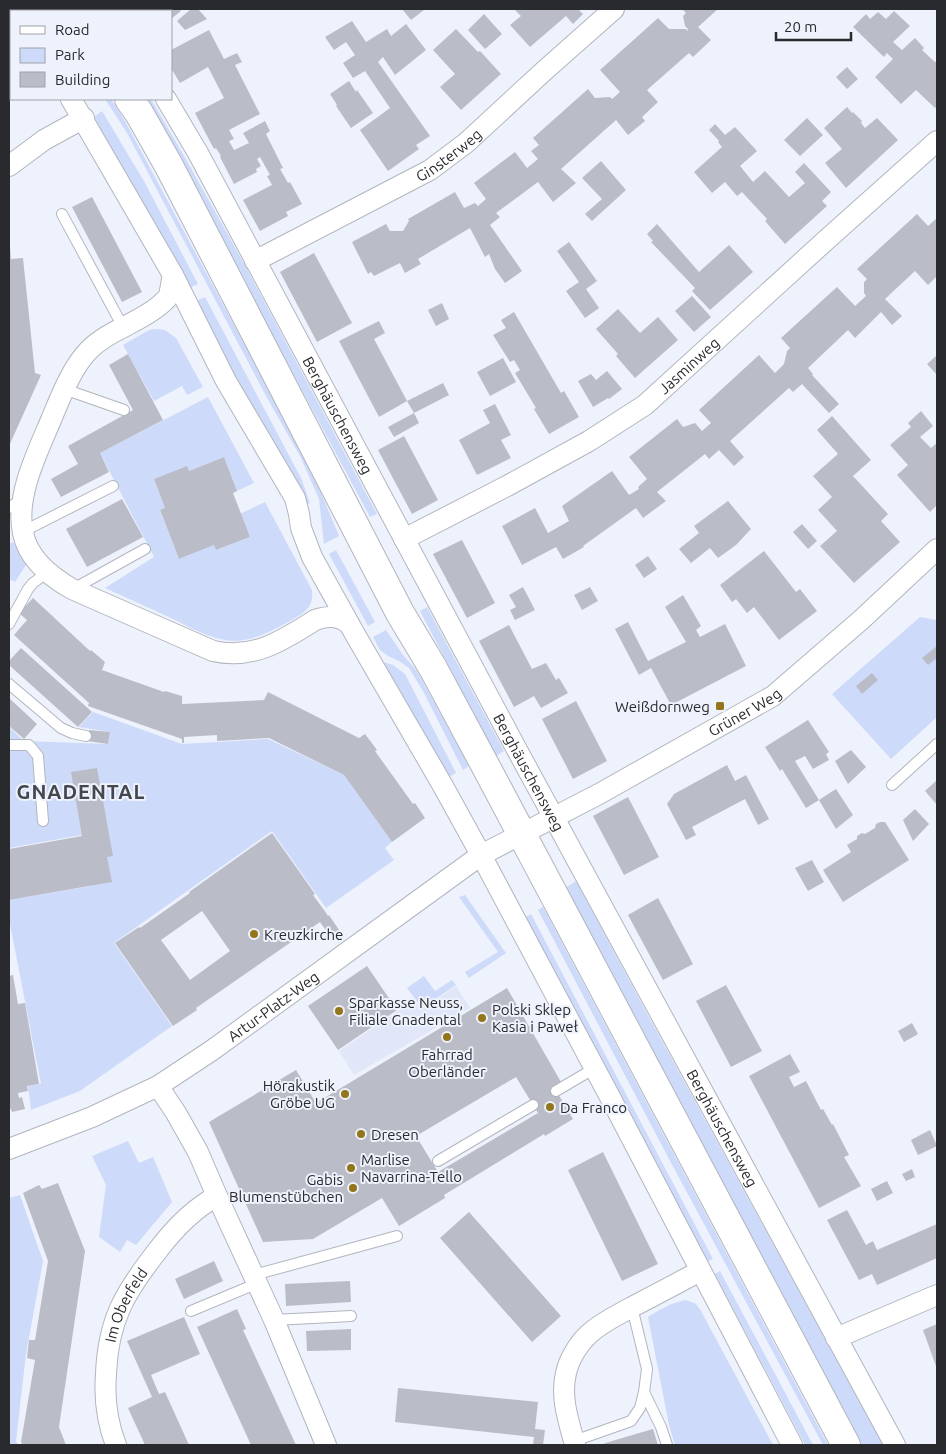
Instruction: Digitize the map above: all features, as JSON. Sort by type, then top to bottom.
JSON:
[{"type":"main road","points":[[130,100],[169,166],[400,613],[433,668],[522,834],[846,1445]]},
{"type":"street","name":"Ginsterweg","points":[[255,261],[430,170],[466,143],[614,9]]},
{"type":"street","points":[[73,100],[172,275],[226,381],[295,498],[301,528],[312,556],[482,855],[792,1445]]},
{"type":"street","name":"Berghäuschensweg","points":[[167,100],[198,153],[554,818],[895,1445]]},
{"type":"street","points":[[9,166],[44,140],[84,118]]},
{"type":"street","name":"Jasminweg","points":[[404,539],[508,486],[589,441],[645,405],[937,141]]},
{"type":"street","points":[[172,275],[168,298],[154,310],[97,342],[82,358],[64,389],[16,503],[21,519],[22,532],[29,550],[48,572],[58,581],[72,589],[213,651],[230,654],[245,653],[268,647],[315,620],[322,618],[336,617],[349,624]]},
{"type":"street","name":"Grüner Weg","points":[[522,834],[773,696],[936,552]]},
{"type":"street","name":"Artur-Platz-Weg","points":[[9,1149],[92,1117],[158,1086],[211,1051],[482,855],[522,834]]},
{"type":"street","points":[[158,1086],[198,1152],[274,1320],[326,1445]]},
{"type":"street","name":"Im Oberfeld","points":[[116,1445],[108,1418],[105,1384],[109,1338],[117,1315],[133,1284],[160,1247],[190,1214],[204,1202],[217,1196]]},
{"type":"street","points":[[575,1443],[566,1412],[565,1397],[566,1374],[572,1357],[589,1334],[606,1322],[700,1271]]},
{"type":"street","points":[[836,1338],[937,1294]]},
{"type":"lane","points":[[62,214],[123,328]]},
{"type":"lane","points":[[64,389],[124,410]]},
{"type":"lane","points":[[22,532],[114,486]]},
{"type":"lane","points":[[72,589],[145,549]]},
{"type":"lane","points":[[9,624],[28,589],[48,572]]},
{"type":"lane","points":[[9,684],[60,728],[72,734],[86,736]]},
{"type":"lane","points":[[892,785],[937,744]]},
{"type":"lane","points":[[9,745],[29,745],[38,756],[43,821]]},
{"type":"lane","points":[[556,1091],[595,1068]]},
{"type":"lane","points":[[438,1161],[533,1105]]},
{"type":"lane","points":[[191,1312],[256,1279],[397,1236]]},
{"type":"lane","points":[[575,1443],[631,1421],[640,1408],[647,1369],[632,1307]]},
{"type":"lane","points":[[274,1320],[351,1316]]},
{"type":"lane","points":[[644,1392],[661,1427],[667,1445]]},
{"type":"shaded area","points":[[456,986],[470,1008],[354,1075],[339,1051],[414,1000],[422,1009]]},
{"type":"green space","points":[[106,100],[112,100],[125,121],[315,478],[339,536],[324,544],[319,499],[300,456],[266,396],[127,133]]},
{"type":"green space","points":[[144,100],[152,100],[187,161],[247,269],[377,514],[370,517],[182,166]]},
{"type":"green space","points":[[102,111],[145,183],[198,284],[189,288],[94,117]]},
{"type":"green space","points":[[205,297],[301,478],[310,503],[303,506],[194,302]]},
{"type":"green space","points":[[154,329],[165,330],[176,338],[203,387],[187,395],[182,386],[154,401],[123,345]]},
{"type":"green space","points":[[208,397],[254,483],[237,491],[224,457],[189,471],[186,467],[154,479],[165,508],[160,511],[179,559],[214,545],[217,550],[250,537],[240,514],[265,502],[312,590],[310,606],[304,612],[257,637],[236,641],[219,639],[203,633],[105,588],[154,557],[100,453]]},
{"type":"green space","points":[[13,542],[26,565],[15,582],[9,579],[9,544]]},
{"type":"green space","points":[[336,550],[375,622],[368,626],[329,554]]},
{"type":"green space","points":[[427,607],[504,751],[496,756],[420,611]]},
{"type":"green space","points":[[920,617],[937,620],[937,717],[891,759],[832,694]]},
{"type":"green space","points":[[386,630],[403,655],[417,671],[469,766],[463,770],[424,693],[409,668],[380,650],[373,637]]},
{"type":"green space","points":[[377,654],[383,662],[393,665],[405,674],[456,773],[447,778]]},
{"type":"green space","points":[[93,712],[182,744],[268,739],[344,775],[392,842],[385,848],[394,860],[326,908],[272,831],[114,943],[172,1026],[80,1091],[31,1110],[28,1086],[41,1084],[9,919],[9,900],[91,886],[81,835],[9,848],[9,727],[24,741],[108,744],[110,732],[79,727]]},
{"type":"green space","points":[[576,881],[883,1445],[861,1445],[565,888]]},
{"type":"green space","points":[[465,895],[506,953],[469,978],[465,972],[498,952],[459,897]]},
{"type":"green space","points":[[543,907],[828,1445],[823,1445],[669,1159],[538,910]]},
{"type":"green space","points":[[531,914],[713,1259],[705,1263],[524,918]]},
{"type":"green space","points":[[424,976],[435,991],[452,980],[456,985],[422,1008],[407,988]]},
{"type":"green space","points":[[128,1141],[139,1163],[153,1157],[172,1202],[136,1245],[127,1240],[120,1252],[99,1237],[106,1185],[92,1156]]},
{"type":"green space","points":[[20,1195],[43,1261],[26,1354],[16,1441],[18,1445],[9,1445],[9,1198]]},
{"type":"green space","points":[[720,1271],[813,1445],[805,1445],[715,1274]]},
{"type":"green space","points":[[686,1300],[696,1304],[701,1311],[773,1445],[675,1445],[669,1425],[648,1317],[657,1311]]},
{"type":"building","points":[[179,9],[181,11],[172,18],[172,10],[126,10]]},
{"type":"building","points":[[191,9],[198,9],[207,19],[185,30],[177,21]]},
{"type":"building","points":[[402,9],[423,9],[424,10],[411,20]]},
{"type":"building","points":[[514,9],[578,9],[583,14],[573,24],[566,16],[530,47],[510,25],[521,16]]},
{"type":"building","points":[[682,9],[718,9],[698,27],[711,40],[693,57],[689,53],[647,90],[658,102],[642,117],[645,121],[628,135],[616,120],[561,169],[576,183],[553,202],[538,182],[496,213],[500,217],[490,225],[522,271],[505,283],[495,269],[489,254],[485,257],[470,228],[418,259],[421,264],[405,273],[400,263],[374,276],[371,272],[368,274],[352,242],[386,224],[390,231],[403,231],[409,221],[408,219],[455,192],[464,208],[475,203],[478,206],[486,199],[474,183],[515,152],[527,168],[538,159],[531,151],[539,145],[533,138],[588,89],[595,98],[610,97],[612,99],[620,92],[600,70],[658,18],[669,29],[686,29],[687,31],[683,16],[686,13]]},
{"type":"building","points":[[894,11],[910,26],[893,42],[902,50],[915,38],[924,48],[922,50],[935,62],[937,61],[937,106],[935,108],[916,90],[901,104],[875,77],[893,59],[887,53],[884,57],[853,27],[866,14],[870,19],[878,12],[886,19]]},
{"type":"building","points":[[484,14],[502,34],[485,49],[468,30]]},
{"type":"building","points":[[352,21],[366,42],[387,29],[391,36],[406,24],[426,50],[395,75],[383,57],[378,62],[430,136],[416,145],[419,149],[388,171],[360,130],[390,108],[365,71],[353,78],[343,63],[355,55],[346,42],[334,50],[325,37]]},
{"type":"building","points":[[456,29],[501,74],[461,110],[440,87],[455,74],[433,50]]},
{"type":"building","points":[[209,30],[224,59],[237,53],[242,62],[235,65],[260,114],[229,130],[234,139],[229,141],[234,150],[249,143],[243,133],[265,121],[270,131],[266,134],[283,168],[280,169],[288,183],[290,182],[302,204],[286,212],[288,216],[260,231],[243,200],[272,185],[267,176],[270,175],[260,157],[257,159],[261,166],[256,169],[257,172],[234,184],[221,156],[216,148],[214,149],[195,113],[224,98],[208,67],[180,83],[172,70],[172,49]]},
{"type":"building","points":[[847,67],[858,79],[847,89],[836,77]]},
{"type":"building","points":[[349,81],[373,113],[351,128],[330,94]]},
{"type":"building","points":[[847,107],[862,121],[861,123],[865,128],[877,118],[898,140],[846,188],[825,163],[842,149],[824,128]]},
{"type":"building","points":[[807,118],[823,135],[800,156],[784,140]]},
{"type":"building","points":[[715,124],[725,135],[735,127],[757,151],[740,166],[753,182],[765,171],[789,197],[805,183],[795,172],[804,163],[831,192],[822,201],[827,206],[785,244],[765,221],[767,219],[742,192],[737,196],[725,182],[712,193],[694,172],[722,147],[709,130]]},
{"type":"building","points":[[601,161],[626,190],[592,221],[585,214],[602,199],[582,178]]},
{"type":"building","points":[[92,197],[142,292],[122,302],[72,207]]},
{"type":"building","points":[[917,214],[928,226],[937,218],[937,276],[928,285],[915,271],[885,299],[902,316],[892,325],[881,312],[855,338],[848,330],[808,368],[812,375],[839,404],[829,413],[802,384],[793,392],[789,388],[730,441],[744,457],[734,466],[719,450],[709,459],[705,454],[657,492],[666,501],[643,518],[636,508],[584,547],[563,559],[556,547],[522,565],[502,526],[535,508],[548,533],[569,521],[562,506],[612,471],[629,495],[639,489],[638,487],[647,479],[629,457],[677,419],[683,427],[695,423],[702,431],[711,423],[699,410],[759,355],[775,373],[784,364],[787,351],[790,348],[781,338],[837,287],[855,306],[866,296],[864,293],[864,282],[867,279],[857,269]]},
{"type":"building","points":[[657,224],[699,272],[729,245],[753,272],[710,310],[692,291],[695,288],[651,242],[653,241],[647,234]]},
{"type":"building","points":[[569,242],[597,281],[586,289],[599,308],[585,318],[566,291],[579,282],[557,251]]},
{"type":"building","points":[[9,247],[11,259],[23,258],[35,373],[41,375],[9,446]]},
{"type":"building","points":[[314,253],[352,323],[317,342],[280,272]]},
{"type":"building","points":[[692,296],[711,317],[694,332],[675,311]]},
{"type":"building","points":[[442,303],[449,319],[436,326],[428,310]]},
{"type":"building","points":[[618,309],[640,333],[658,317],[678,340],[635,378],[616,356],[618,354],[596,329]]},
{"type":"building","points":[[514,312],[561,393],[564,391],[579,417],[549,434],[515,373],[520,370],[514,360],[510,362],[493,335],[506,328],[501,320]]},
{"type":"building","points":[[379,321],[385,333],[374,339],[407,401],[379,417],[339,341]]},
{"type":"building","points":[[128,354],[163,420],[100,453],[109,472],[61,497],[51,479],[78,464],[68,446],[133,410],[109,365]]},
{"type":"building","points":[[937,355],[937,375],[927,364]]},
{"type":"building","points":[[503,358],[516,382],[490,396],[477,372]]},
{"type":"building","points":[[607,371],[622,389],[609,399],[593,407],[578,381],[591,374],[596,380]]},
{"type":"building","points":[[443,383],[449,395],[414,413],[407,401]]},
{"type":"building","points":[[495,404],[511,435],[501,440],[511,458],[477,475],[459,440],[490,423],[483,410]]},
{"type":"building","points":[[921,411],[933,426],[920,437],[931,448],[937,443],[937,505],[930,512],[897,475],[908,465],[890,445],[911,427],[908,423]]},
{"type":"building","points":[[414,413],[419,423],[394,437],[388,427]]},
{"type":"building","points":[[832,416],[871,460],[853,476],[888,514],[881,521],[900,542],[854,583],[820,546],[837,531],[818,510],[832,497],[813,476],[838,454],[817,430]]},
{"type":"building","points":[[404,436],[438,500],[412,514],[378,450]]},
{"type":"building","points":[[224,457],[237,491],[233,493],[250,537],[216,550],[214,545],[179,559],[160,510],[165,508],[154,479],[187,466],[189,471]]},
{"type":"building","points":[[122,499],[143,537],[87,567],[66,529]]},
{"type":"building","points":[[728,501],[751,529],[736,545],[718,558],[710,548],[691,563],[679,549],[699,533],[694,526]]},
{"type":"building","points":[[802,524],[817,541],[808,549],[793,532]]},
{"type":"building","points":[[462,540],[495,603],[467,618],[433,554]]},
{"type":"building","points":[[764,551],[796,592],[800,589],[817,611],[779,640],[754,607],[747,613],[736,599],[732,602],[720,585]]},
{"type":"building","points":[[648,556],[657,569],[644,578],[635,565]]},
{"type":"building","points":[[523,587],[535,610],[515,620],[510,610],[516,607],[509,595]]},
{"type":"building","points":[[590,587],[598,601],[582,610],[574,595]]},
{"type":"building","points":[[683,595],[701,626],[696,630],[700,637],[725,624],[746,666],[671,705],[651,668],[639,675],[615,629],[628,622],[648,661],[686,642],[665,607]]},
{"type":"building","points":[[33,598],[90,651],[105,662],[102,670],[164,692],[182,696],[182,704],[264,700],[268,692],[359,738],[365,734],[377,750],[375,751],[425,818],[392,842],[344,775],[269,738],[217,741],[217,735],[184,737],[184,743],[182,743],[182,739],[88,706],[89,703],[14,635],[27,620],[19,613]]},
{"type":"building","points":[[509,625],[532,669],[546,663],[556,680],[559,678],[568,693],[541,708],[534,696],[514,707],[479,641]]},
{"type":"building","points":[[937,646],[937,658],[928,665],[922,658]]},
{"type":"building","points":[[21,648],[92,712],[78,727],[9,665],[9,661]]},
{"type":"building","points":[[872,673],[878,680],[862,694],[856,686]]},
{"type":"building","points":[[9,698],[37,724],[24,739],[9,726]]},
{"type":"building","points":[[576,701],[607,761],[573,779],[542,719]]},
{"type":"building","points":[[808,720],[829,752],[826,754],[829,760],[813,769],[805,756],[795,761],[819,800],[806,808],[782,769],[780,771],[765,747]]},
{"type":"building","points":[[89,730],[110,732],[108,744],[87,741]]},
{"type":"building","points":[[851,750],[866,767],[848,784],[835,761]]},
{"type":"building","points":[[727,765],[735,781],[746,775],[769,819],[758,825],[745,799],[692,827],[696,835],[686,840],[667,804],[674,794]]},
{"type":"building","points":[[97,768],[113,856],[107,857],[112,882],[9,900],[9,849],[82,836],[71,772]]},
{"type":"building","points":[[937,780],[937,805],[925,791]]},
{"type":"building","points":[[836,789],[853,815],[836,829],[819,800]]},
{"type":"building","points":[[628,797],[659,857],[624,875],[593,816]]},
{"type":"building","points":[[915,809],[929,824],[913,841],[903,820]]},
{"type":"building","points":[[885,822],[909,860],[843,902],[823,870],[851,852],[847,845],[857,839],[857,836],[875,828],[876,824]]},
{"type":"building","name":"Kreuzkirche","points":[[272,833],[315,894],[313,895],[339,930],[330,936],[320,922],[173,1026],[115,943],[140,928]],"holes":[[[202,911],[230,951],[190,980],[161,940]]]},
{"type":"building","points":[[812,860],[824,882],[808,891],[795,868]]},
{"type":"building","points":[[658,898],[693,964],[663,980],[628,915]]},
{"type":"building","points":[[367,966],[397,1010],[338,1050],[308,1006]]},
{"type":"building","points":[[13,975],[18,1004],[25,1003],[39,1084],[27,1086],[28,1091],[18,1093],[19,1098],[22,1097],[25,1109],[12,1112],[9,1109],[9,976]]},
{"type":"building","points":[[726,985],[762,1051],[731,1067],[696,1001]]},
{"type":"building","points":[[507,988],[561,1082],[554,1087],[573,1119],[545,1136],[544,1134],[444,1195],[445,1198],[399,1226],[382,1198],[313,1239],[263,1242],[209,1122],[296,1070],[316,1103]],"holes":[[[516,1077],[538,1113],[438,1172],[416,1136]]]},
{"type":"building","points":[[912,1023],[918,1034],[904,1042],[898,1031]]},
{"type":"building","points":[[790,1054],[800,1072],[789,1077],[794,1087],[806,1081],[821,1110],[823,1109],[833,1124],[849,1155],[844,1157],[861,1186],[819,1208],[749,1076]]},
{"type":"building","points":[[930,1130],[937,1146],[918,1155],[911,1140]]},
{"type":"building","points":[[603,1152],[658,1264],[622,1281],[568,1170]]},
{"type":"building","points":[[912,1169],[915,1177],[906,1181],[902,1174]]},
{"type":"building","points":[[887,1181],[893,1193],[877,1201],[871,1189]]},
{"type":"building","points":[[58,1183],[85,1251],[59,1427],[66,1445],[23,1445],[21,1442],[35,1360],[27,1358],[29,1340],[35,1340],[48,1261],[23,1193],[39,1185],[42,1189]]},
{"type":"building","points":[[847,1210],[866,1245],[873,1241],[877,1250],[937,1224],[937,1258],[877,1285],[872,1274],[859,1280],[827,1220]]},
{"type":"building","points":[[469,1212],[561,1316],[532,1342],[440,1238]]},
{"type":"building","points":[[214,1261],[223,1281],[184,1299],[175,1279]]},
{"type":"building","points":[[350,1281],[351,1302],[286,1306],[285,1284]]},
{"type":"building","points":[[237,1309],[246,1329],[243,1330],[296,1445],[251,1445],[197,1327]]},
{"type":"building","points":[[184,1317],[200,1354],[151,1375],[159,1394],[165,1392],[189,1445],[145,1445],[128,1408],[152,1397],[127,1341]]},
{"type":"building","points":[[937,1324],[937,1369],[923,1330]]},
{"type":"building","points":[[351,1329],[351,1350],[307,1351],[306,1331]]},
{"type":"building","points":[[398,1388],[538,1402],[535,1429],[545,1430],[543,1445],[533,1445],[534,1437],[395,1422]]},
{"type":"building","points":[[653,1429],[658,1445],[600,1445],[612,1441]]},
{"type":"place","name":"Weißdornweg","points":[[720,706]]},
{"type":"place","name":"Kreuzkirche","points":[[254,934]]},
{"type":"place","name":"Sparkasse Neuss, Filiale Gnadental","points":[[339,1011]]},
{"type":"place","name":"Polski Sklep Kasia i Paweł","points":[[482,1018]]},
{"type":"place","name":"Fahrrad Oberländer","points":[[447,1037]]},
{"type":"place","name":"Hörakustik Gröbe UG","points":[[345,1094]]},
{"type":"place","name":"Da Franco","points":[[550,1107]]},
{"type":"place","name":"Dresen","points":[[361,1134]]},
{"type":"place","name":"Marlise Navarrina-Tello","points":[[351,1168]]},
{"type":"place","name":"Gabis Blumenstübchen","points":[[353,1188]]},
{"type":"district","name":"GNADENTAL","points":[[81,791]]}]
